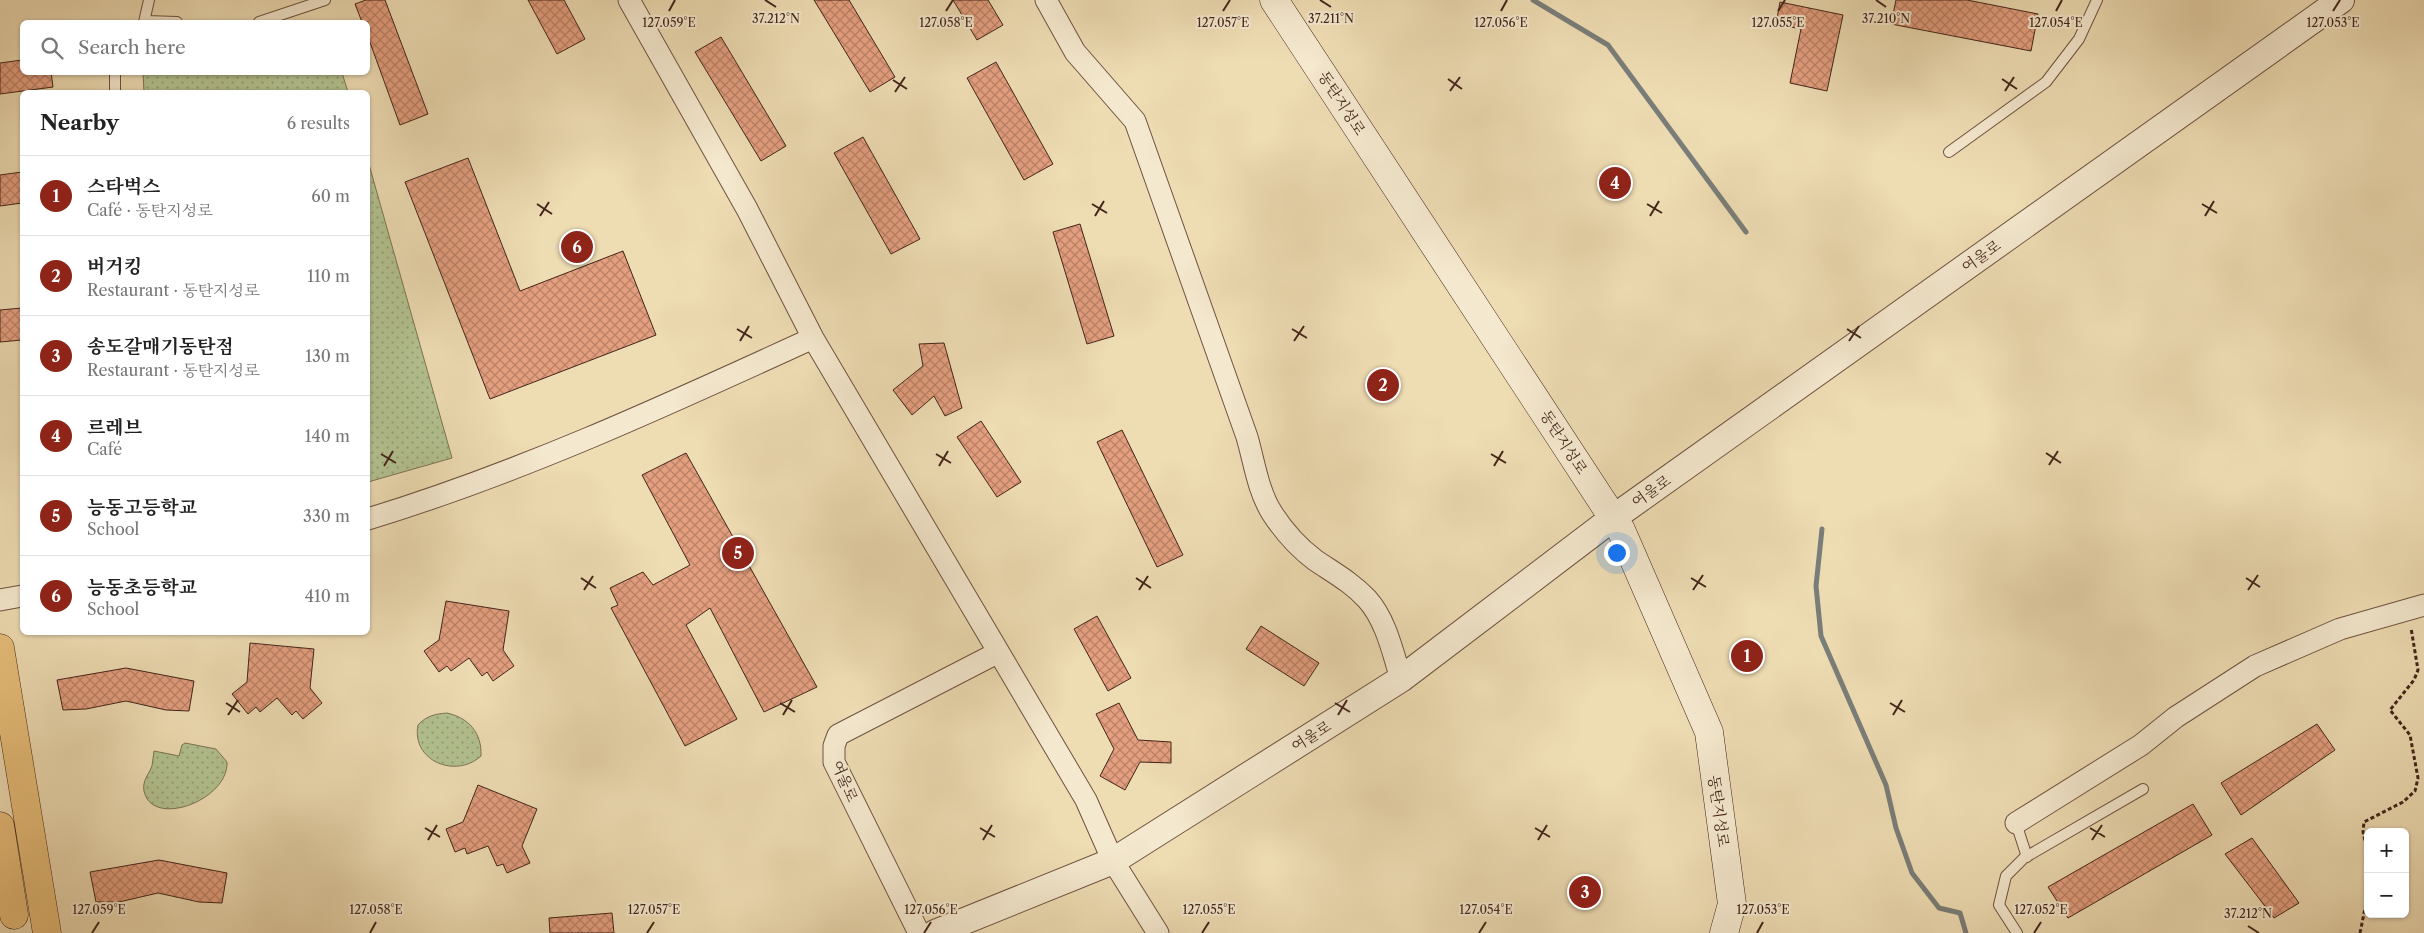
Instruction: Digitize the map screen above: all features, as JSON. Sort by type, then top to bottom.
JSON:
[{"type":"main road","name":"동탄지성로","points":[[1274,0],[1622,530],[1709,732],[1732,904],[1724,933]]},
{"type":"main road","points":[[0,648],[46,933]]},
{"type":"main road","points":[[0,826],[14,915]]},
{"type":"street","points":[[629,0],[748,209],[813,338],[1086,800],[1113,861],[1158,933]]},
{"type":"street","points":[[1046,0],[1075,52],[1135,121],[1247,437],[1259,481],[1271,512],[1293,540],[1315,560],[1344,577],[1368,601],[1387,635],[1401,679]]},
{"type":"street","name":"여울로","points":[[934,933],[1113,861],[1401,679],[1613,518],[2341,0]]},
{"type":"street","points":[[370,518],[446,495],[554,453],[660,409],[813,338]]},
{"type":"street","points":[[0,600],[20,596]]},
{"type":"street","points":[[2016,823],[2141,745],[2176,717],[2254,666],[2340,630],[2415,608]]},
{"type":"street","name":"여울로","points":[[919,933],[834,762],[834,746],[838,735],[998,653]]},
{"type":"lane","points":[[145,20],[149,0]]},
{"type":"lane","points":[[265,20],[324,0]]},
{"type":"lane","points":[[1949,152],[2046,82],[2079,39],[2097,0]]},
{"type":"lane","points":[[115,75],[115,90]]},
{"type":"lane","points":[[2016,933],[1999,905],[2006,876],[2027,857],[2143,789]]},
{"type":"lane","points":[[2016,823],[2027,857]]},
{"type":"path","points":[[2364,836],[2364,822],[2403,802],[2415,791],[2418,778],[2410,735],[2390,710],[2414,680],[2418,670],[2415,608]]},
{"type":"path","points":[[2360,933],[2364,914]]},
{"type":"green space","points":[[143,75],[343,75],[347,90],[144,90]]},
{"type":"green space","points":[[370,168],[452,458],[370,481]]},
{"type":"green space","points":[[447,713],[455,715],[468,723],[479,740],[481,756],[471,763],[460,766],[448,766],[438,763],[428,757],[421,748],[418,738],[418,725],[424,719],[431,716]]},
{"type":"green space","points":[[185,743],[216,749],[227,762],[224,776],[216,788],[204,798],[174,809],[161,808],[150,802],[144,791],[144,784],[152,766],[154,751],[179,756],[182,745]]},
{"type":"building","points":[[366,0],[385,0],[428,114],[400,125],[370,42],[370,20],[361,20],[355,4]]},
{"type":"building","points":[[528,0],[564,0],[585,39],[557,54]]},
{"type":"building","points":[[814,0],[849,0],[895,77],[870,92]]},
{"type":"building","points":[[953,0],[988,0],[1003,25],[977,40]]},
{"type":"building","points":[[1896,0],[1967,0],[2038,14],[2031,51],[1891,24]]},
{"type":"building","points":[[1780,2],[1843,15],[1827,91],[1790,83],[1801,29],[1776,24]]},
{"type":"building","points":[[721,37],[786,146],[761,161],[695,52]]},
{"type":"building","points":[[20,60],[20,75],[51,75],[53,87],[0,94],[0,63]]},
{"type":"building","points":[[996,62],[1053,164],[1024,180],[967,78]]},
{"type":"building","points":[[863,137],[920,239],[891,254],[834,153]]},
{"type":"building","points":[[468,158],[520,291],[623,251],[656,335],[490,399],[405,182]]},
{"type":"building","points":[[20,172],[20,203],[0,206],[0,175]]},
{"type":"building","points":[[1080,224],[1114,336],[1087,344],[1053,232]]},
{"type":"building","points":[[20,308],[20,340],[0,342],[0,310]]},
{"type":"building","points":[[944,343],[962,408],[945,416],[934,396],[912,415],[893,390],[923,366],[919,344]]},
{"type":"building","points":[[981,421],[1021,482],[997,497],[957,437]]},
{"type":"building","points":[[1122,430],[1183,555],[1157,567],[1097,442]]},
{"type":"building","points":[[686,453],[817,687],[764,712],[710,608],[686,625],[737,719],[685,746],[611,608],[618,605],[610,588],[643,572],[653,585],[690,565],[642,475]]},
{"type":"building","points":[[446,601],[509,611],[503,650],[514,666],[493,681],[487,672],[482,676],[469,658],[451,671],[447,666],[439,672],[424,651],[439,640]]},
{"type":"building","points":[[1097,616],[1131,678],[1108,691],[1074,629]]},
{"type":"building","points":[[1261,626],[1319,663],[1304,686],[1246,649]]},
{"type":"building","points":[[250,643],[314,649],[310,688],[322,703],[303,719],[296,711],[292,715],[277,698],[260,712],[256,707],[248,714],[232,694],[247,682]]},
{"type":"building","points":[[126,668],[194,681],[189,711],[166,710],[126,701],[86,709],[63,710],[57,680]]},
{"type":"building","points":[[1119,703],[1138,740],[1171,742],[1171,763],[1140,762],[1125,790],[1100,776],[1114,749],[1096,714]]},
{"type":"building","points":[[2317,724],[2335,750],[2241,815],[2221,783]]},
{"type":"building","points":[[478,785],[537,809],[522,846],[530,863],[507,873],[503,864],[497,866],[488,846],[467,854],[465,848],[455,852],[446,829],[463,822]]},
{"type":"building","points":[[2193,804],[2212,835],[2068,918],[2048,887]]},
{"type":"building","points":[[2252,838],[2299,903],[2274,918],[2225,854]]},
{"type":"building","points":[[159,860],[227,873],[222,903],[199,902],[158,893],[119,902],[96,902],[90,872]]},
{"type":"building","points":[[612,913],[614,933],[550,933],[549,918]]},
{"type":"waterway","points":[[1533,0],[1608,45],[1746,232]]},
{"type":"waterway","points":[[1822,529],[1816,586],[1821,636],[1886,785],[1896,828],[1912,873],[1939,908],[1960,913],[1966,933]]},
{"type":"place","name":"르레브","points":[[1615,183]]},
{"type":"place","name":"능동초등학교","points":[[577,247]]},
{"type":"place","name":"버거킹","points":[[1383,385]]},
{"type":"place","name":"능동고등학교","points":[[738,553]]},
{"type":"place","name":"스타벅스","points":[[1747,656]]},
{"type":"place","name":"송도갈매기동탄점","points":[[1585,892]]}]
